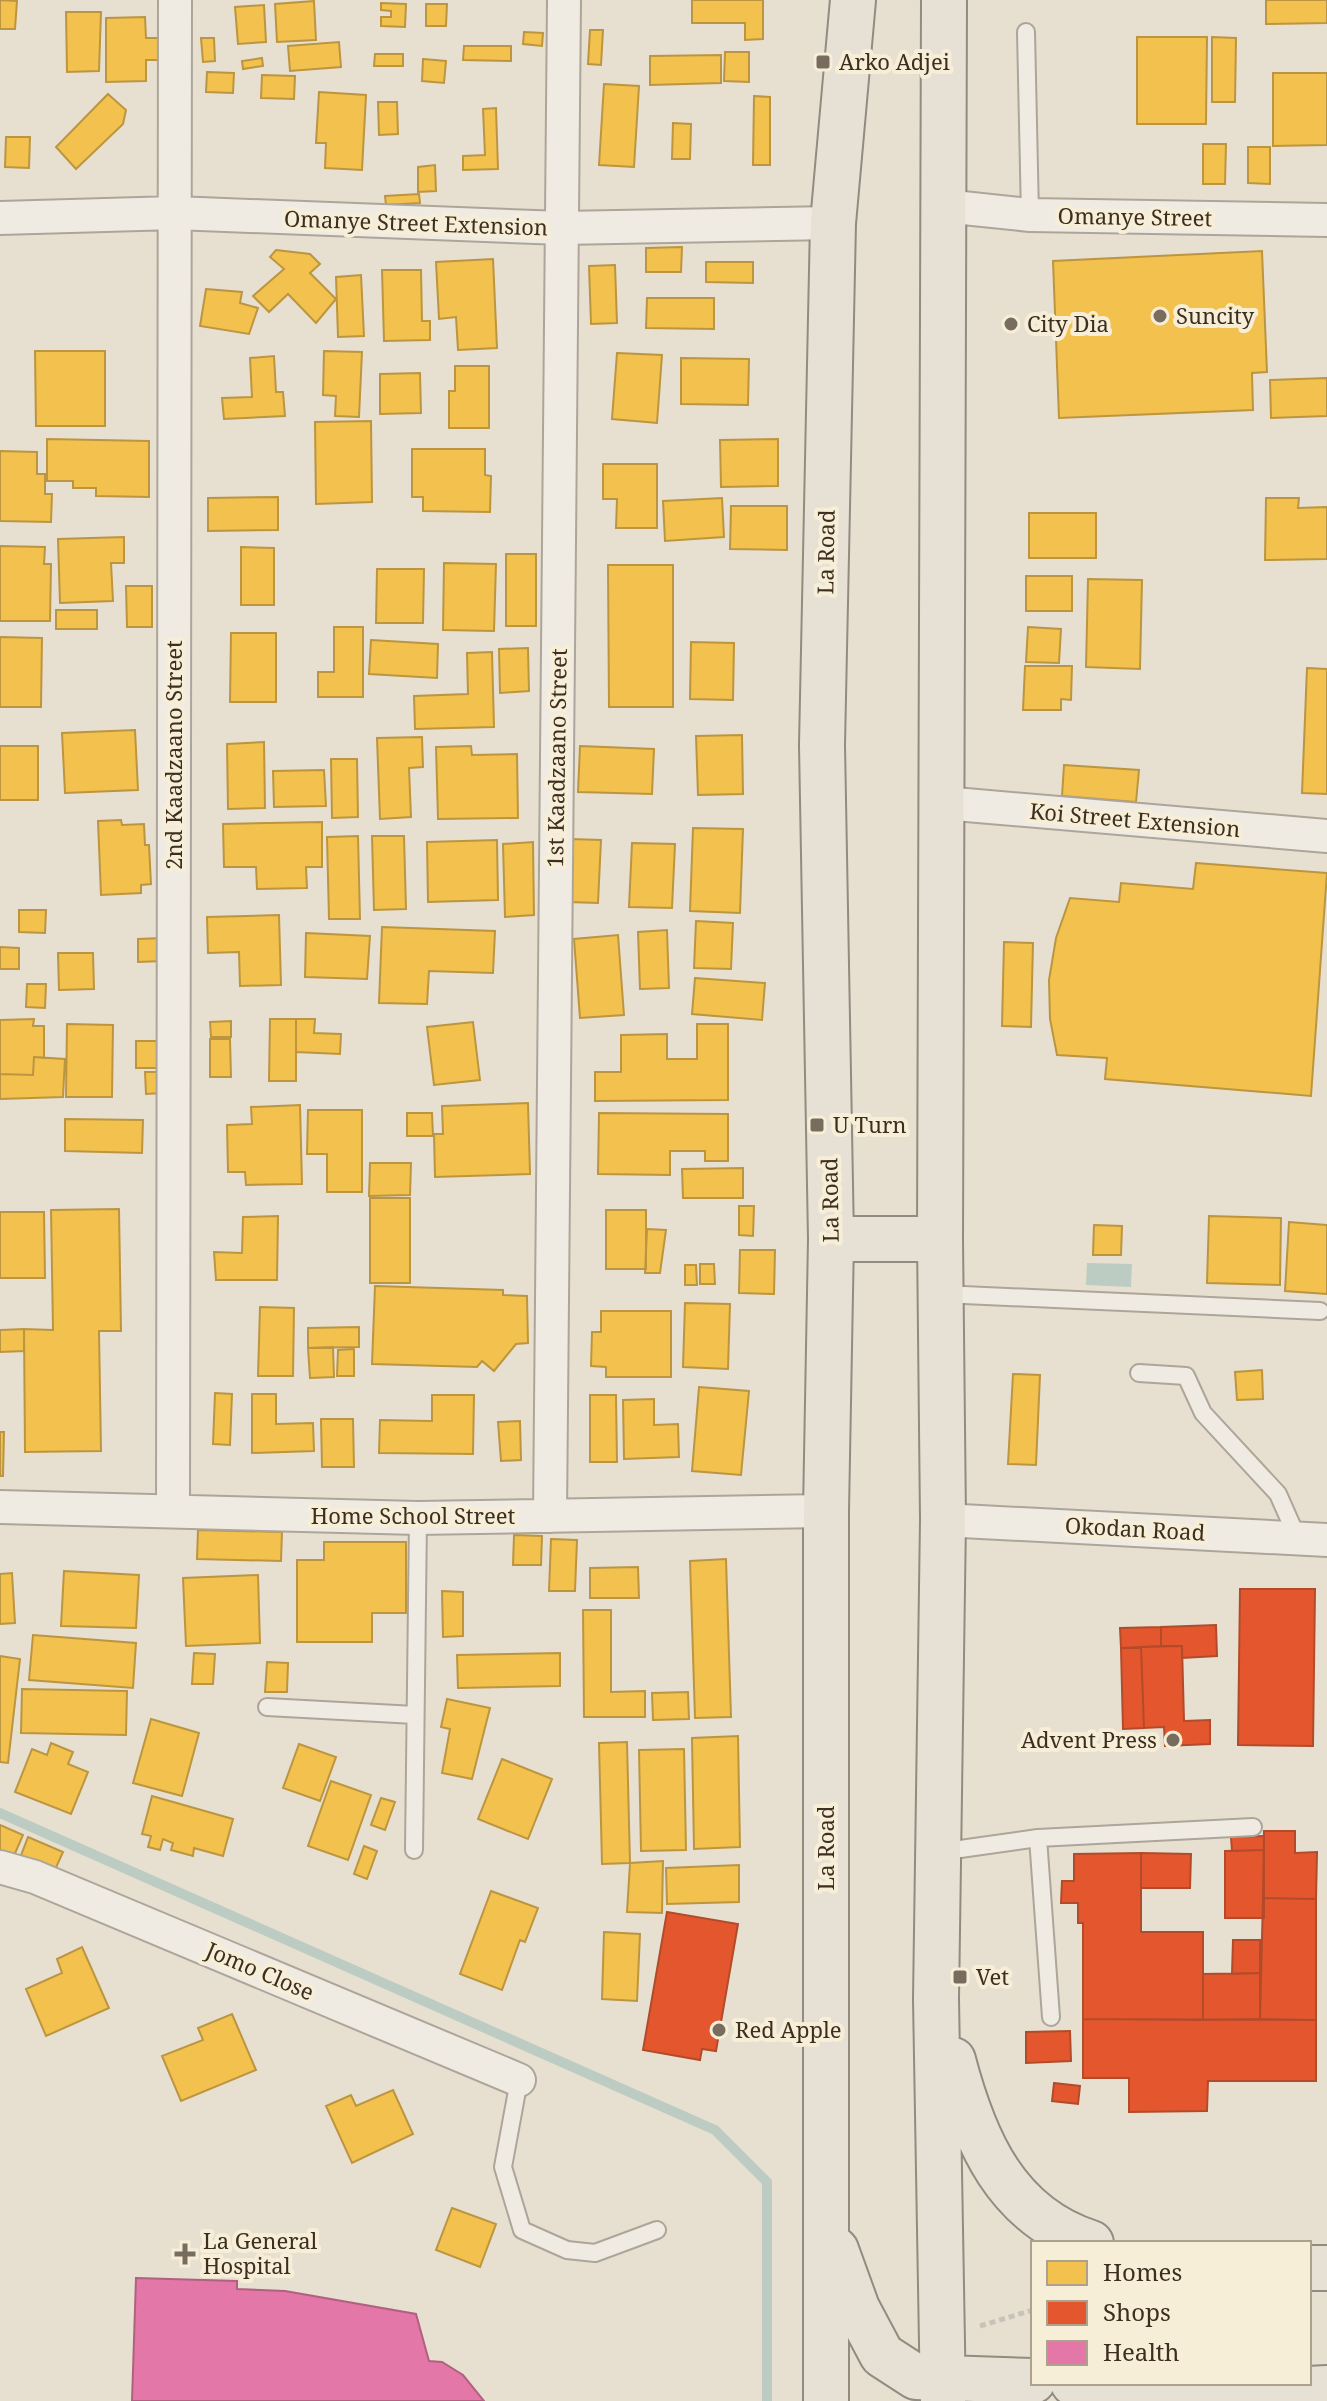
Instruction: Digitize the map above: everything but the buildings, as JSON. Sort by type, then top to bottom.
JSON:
[{"type":"main road","name":"La Road","points":[[826,2401],[826,1511],[831,1239],[822,745],[833,223],[853,0]]},
{"type":"main road","points":[[943,2389],[936,1999],[943,1520],[940,1239],[944,0]]},
{"type":"main road","points":[[831,1239],[940,1239]]},
{"type":"main road","points":[[936,1999],[965,2106],[980,2141],[1017,2200],[1066,2235],[1085,2241]]},
{"type":"main road","points":[[826,2221],[857,2308],[882,2355],[916,2377],[943,2389],[1031,2381]]},
{"type":"main road","points":[[1110,2385],[1312,2393]]},
{"type":"street","name":"2nd Kaadzaano Street","points":[[173,1511],[175,0]]},
{"type":"street","name":"1st Kaadzaano Street","points":[[550,1516],[564,0]]},
{"type":"street","name":"Omanye Street","points":[[944,206],[1030,215],[1327,220]]},
{"type":"street","name":"Omanye Street Extension","points":[[0,218],[175,213],[562,228],[833,223]]},
{"type":"street","name":"Koi Street Extension","points":[[943,803],[1327,836]]},
{"type":"street","name":"Home School Street","points":[[0,1507],[418,1518],[826,1511]]},
{"type":"street","name":"Okodan Road","points":[[943,1520],[1312,1538]]},
{"type":"street","name":"Jomo Close","points":[[0,1867],[35,1877],[519,2080]]},
{"type":"lane","points":[[1026,32],[1030,215]]},
{"type":"lane","points":[[940,1294],[1320,1311]]},
{"type":"lane","points":[[1139,1373],[1186,1376],[1203,1413],[1278,1494],[1312,1538]]},
{"type":"lane","points":[[414,1850],[418,1518]]},
{"type":"lane","points":[[267,1707],[415,1715]]},
{"type":"lane","points":[[937,1852],[1038,1838],[1253,1827]]},
{"type":"lane","points":[[1038,1838],[1051,2017]]},
{"type":"lane","points":[[519,2080],[503,2167],[522,2230],[567,2250],[595,2253],[657,2230]]},
{"type":"shaded area","points":[[1087,1263],[1132,1264],[1131,1287],[1086,1285]]},
{"type":"waterway","points":[[0,1813],[715,2130],[767,2182],[767,2401]]},
{"type":"place","name":"Arko Adjei","points":[[823,62]]},
{"type":"place","name":"Suncity","points":[[1160,316]]},
{"type":"place","name":"City Dia","points":[[1011,324]]},
{"type":"place","name":"U Turn","points":[[817,1125]]},
{"type":"place","name":"Advent Press","points":[[1173,1740]]},
{"type":"place","name":"Vet","points":[[960,1977]]},
{"type":"place","name":"Red Apple","points":[[719,2030]]},
{"type":"place","name":"La General Hospital","points":[[185,2254]]}]
